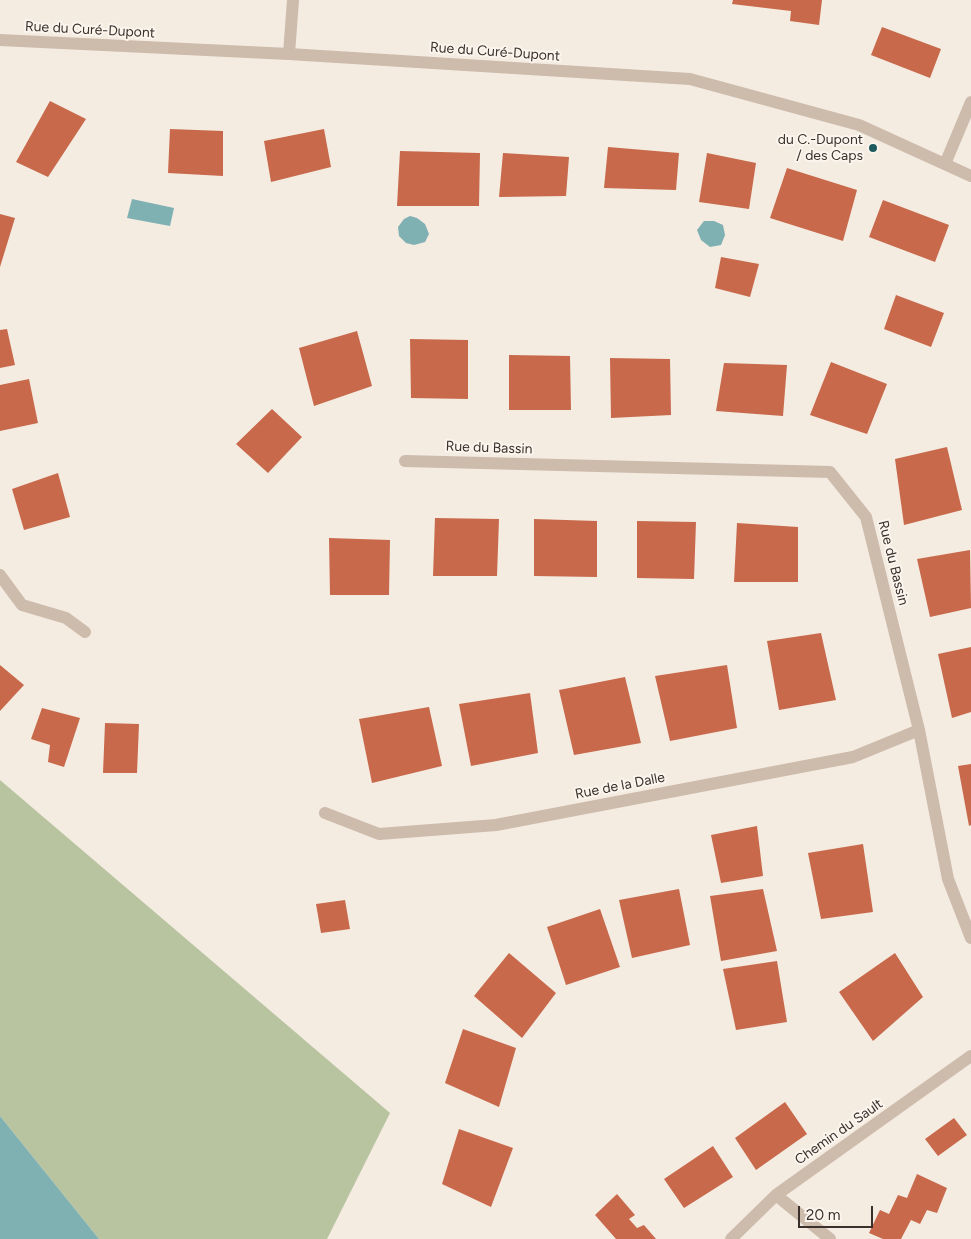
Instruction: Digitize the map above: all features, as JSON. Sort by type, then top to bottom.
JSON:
[{"type":"street","points":[[289,54],[293,0]]},
{"type":"street","name":"Rue du Curé-Dupont","points":[[0,42],[289,54],[690,79],[858,125],[971,176]]},
{"type":"street","points":[[945,164],[971,102]]},
{"type":"street","name":"Rue du Bassin","points":[[405,461],[830,472],[866,517],[918,730],[948,879],[971,938]]},
{"type":"street","points":[[0,575],[22,606],[66,618],[86,632]]},
{"type":"street","name":"Rue de la Dalle","points":[[325,813],[379,834],[496,825],[852,756],[918,730]]},
{"type":"street","name":"Chemin du Sault","points":[[731,1239],[776,1195],[971,1056]]},
{"type":"street","points":[[776,1195],[830,1239]]},
{"type":"green space","points":[[0,780],[390,1113],[327,1239],[99,1239],[0,1116]]},
{"type":"water","points":[[132,199],[174,208],[170,226],[127,218]]},
{"type":"water","points":[[410,216],[417,218],[425,224],[429,234],[425,242],[414,245],[406,243],[399,236],[398,227],[404,219]]},
{"type":"water","points":[[704,221],[714,221],[723,225],[725,235],[721,245],[710,247],[701,240],[697,230]]},
{"type":"water","points":[[0,1116],[99,1239],[0,1239]]},
{"type":"building","points":[[733,0],[822,0],[819,25],[790,21],[791,11],[732,4]]},
{"type":"building","points":[[882,27],[941,49],[930,78],[871,55]]},
{"type":"building","points":[[50,101],[86,119],[48,177],[16,162]]},
{"type":"building","points":[[170,129],[223,131],[223,176],[168,173]]},
{"type":"building","points":[[324,129],[331,167],[271,182],[264,141]]},
{"type":"building","points":[[608,147],[679,153],[676,190],[604,188]]},
{"type":"building","points":[[400,151],[480,153],[479,206],[397,206]]},
{"type":"building","points":[[503,153],[569,157],[566,196],[499,197]]},
{"type":"building","points":[[707,153],[756,163],[749,209],[699,202]]},
{"type":"building","points":[[787,168],[857,190],[843,241],[770,218]]},
{"type":"building","points":[[883,200],[949,225],[935,262],[869,237]]},
{"type":"building","points":[[0,214],[15,218],[0,267]]},
{"type":"building","points":[[721,257],[759,264],[750,297],[715,288]]},
{"type":"building","points":[[896,295],[944,313],[931,347],[884,329]]},
{"type":"building","points":[[7,329],[15,365],[0,368],[0,330]]},
{"type":"building","points":[[357,331],[372,386],[314,406],[299,348]]},
{"type":"building","points":[[410,339],[468,340],[468,399],[411,398]]},
{"type":"building","points":[[509,355],[570,356],[571,410],[509,410]]},
{"type":"building","points":[[610,358],[670,359],[671,415],[611,418]]},
{"type":"building","points":[[831,362],[887,384],[867,434],[810,415]]},
{"type":"building","points":[[724,363],[787,365],[783,416],[716,411]]},
{"type":"building","points":[[29,379],[38,423],[0,431],[0,385]]},
{"type":"building","points":[[272,409],[302,437],[268,473],[236,444]]},
{"type":"building","points":[[947,447],[962,510],[904,525],[895,459]]},
{"type":"building","points":[[58,473],[70,517],[24,530],[12,489]]},
{"type":"building","points":[[435,518],[499,519],[497,576],[433,576]]},
{"type":"building","points":[[534,519],[597,521],[597,577],[534,576]]},
{"type":"building","points":[[637,521],[696,522],[694,579],[637,578]]},
{"type":"building","points":[[737,523],[798,527],[798,582],[734,582]]},
{"type":"building","points":[[329,538],[390,540],[389,595],[330,595]]},
{"type":"building","points":[[970,550],[971,608],[930,617],[917,559]]},
{"type":"building","points":[[821,633],[836,700],[779,710],[767,641]]},
{"type":"building","points":[[971,647],[971,712],[952,718],[938,654]]},
{"type":"building","points":[[0,665],[24,685],[0,711]]},
{"type":"building","points":[[727,665],[737,728],[670,741],[655,676]]},
{"type":"building","points":[[625,677],[641,743],[574,755],[559,690]]},
{"type":"building","points":[[530,693],[538,753],[471,766],[459,704]]},
{"type":"building","points":[[429,707],[442,766],[372,783],[359,719]]},
{"type":"building","points":[[42,708],[80,718],[64,767],[48,762],[50,745],[31,739]]},
{"type":"building","points":[[105,723],[139,724],[137,773],[103,773]]},
{"type":"building","points":[[971,764],[971,825],[969,826],[958,766]]},
{"type":"building","points":[[757,826],[763,876],[721,883],[711,835]]},
{"type":"building","points":[[863,844],[873,912],[821,919],[808,853]]},
{"type":"building","points":[[679,889],[690,945],[632,958],[619,900]]},
{"type":"building","points":[[763,889],[777,951],[721,961],[710,896]]},
{"type":"building","points":[[345,900],[350,929],[321,933],[316,904]]},
{"type":"building","points":[[600,909],[620,967],[566,985],[547,927]]},
{"type":"building","points":[[509,953],[556,993],[522,1038],[474,996]]},
{"type":"building","points":[[895,953],[923,997],[873,1041],[839,992]]},
{"type":"building","points":[[777,961],[787,1022],[736,1030],[723,969]]},
{"type":"building","points":[[463,1029],[516,1048],[499,1107],[445,1083]]},
{"type":"building","points":[[785,1102],[807,1134],[756,1170],[735,1138]]},
{"type":"building","points":[[954,1118],[967,1135],[938,1156],[925,1139]]},
{"type":"building","points":[[459,1129],[513,1148],[491,1207],[442,1184]]},
{"type":"building","points":[[713,1146],[733,1177],[684,1208],[664,1179]]},
{"type":"building","points":[[917,1174],[947,1188],[937,1213],[927,1210],[920,1224],[911,1220],[901,1239],[883,1239],[869,1233],[880,1210],[889,1214],[898,1195],[907,1198]]},
{"type":"building","points":[[617,1194],[635,1215],[629,1219],[637,1228],[644,1225],[656,1239],[616,1239],[595,1215]]},
{"type":"place","name":"du C.-Dupont / des Caps","points":[[873,148]]}]
